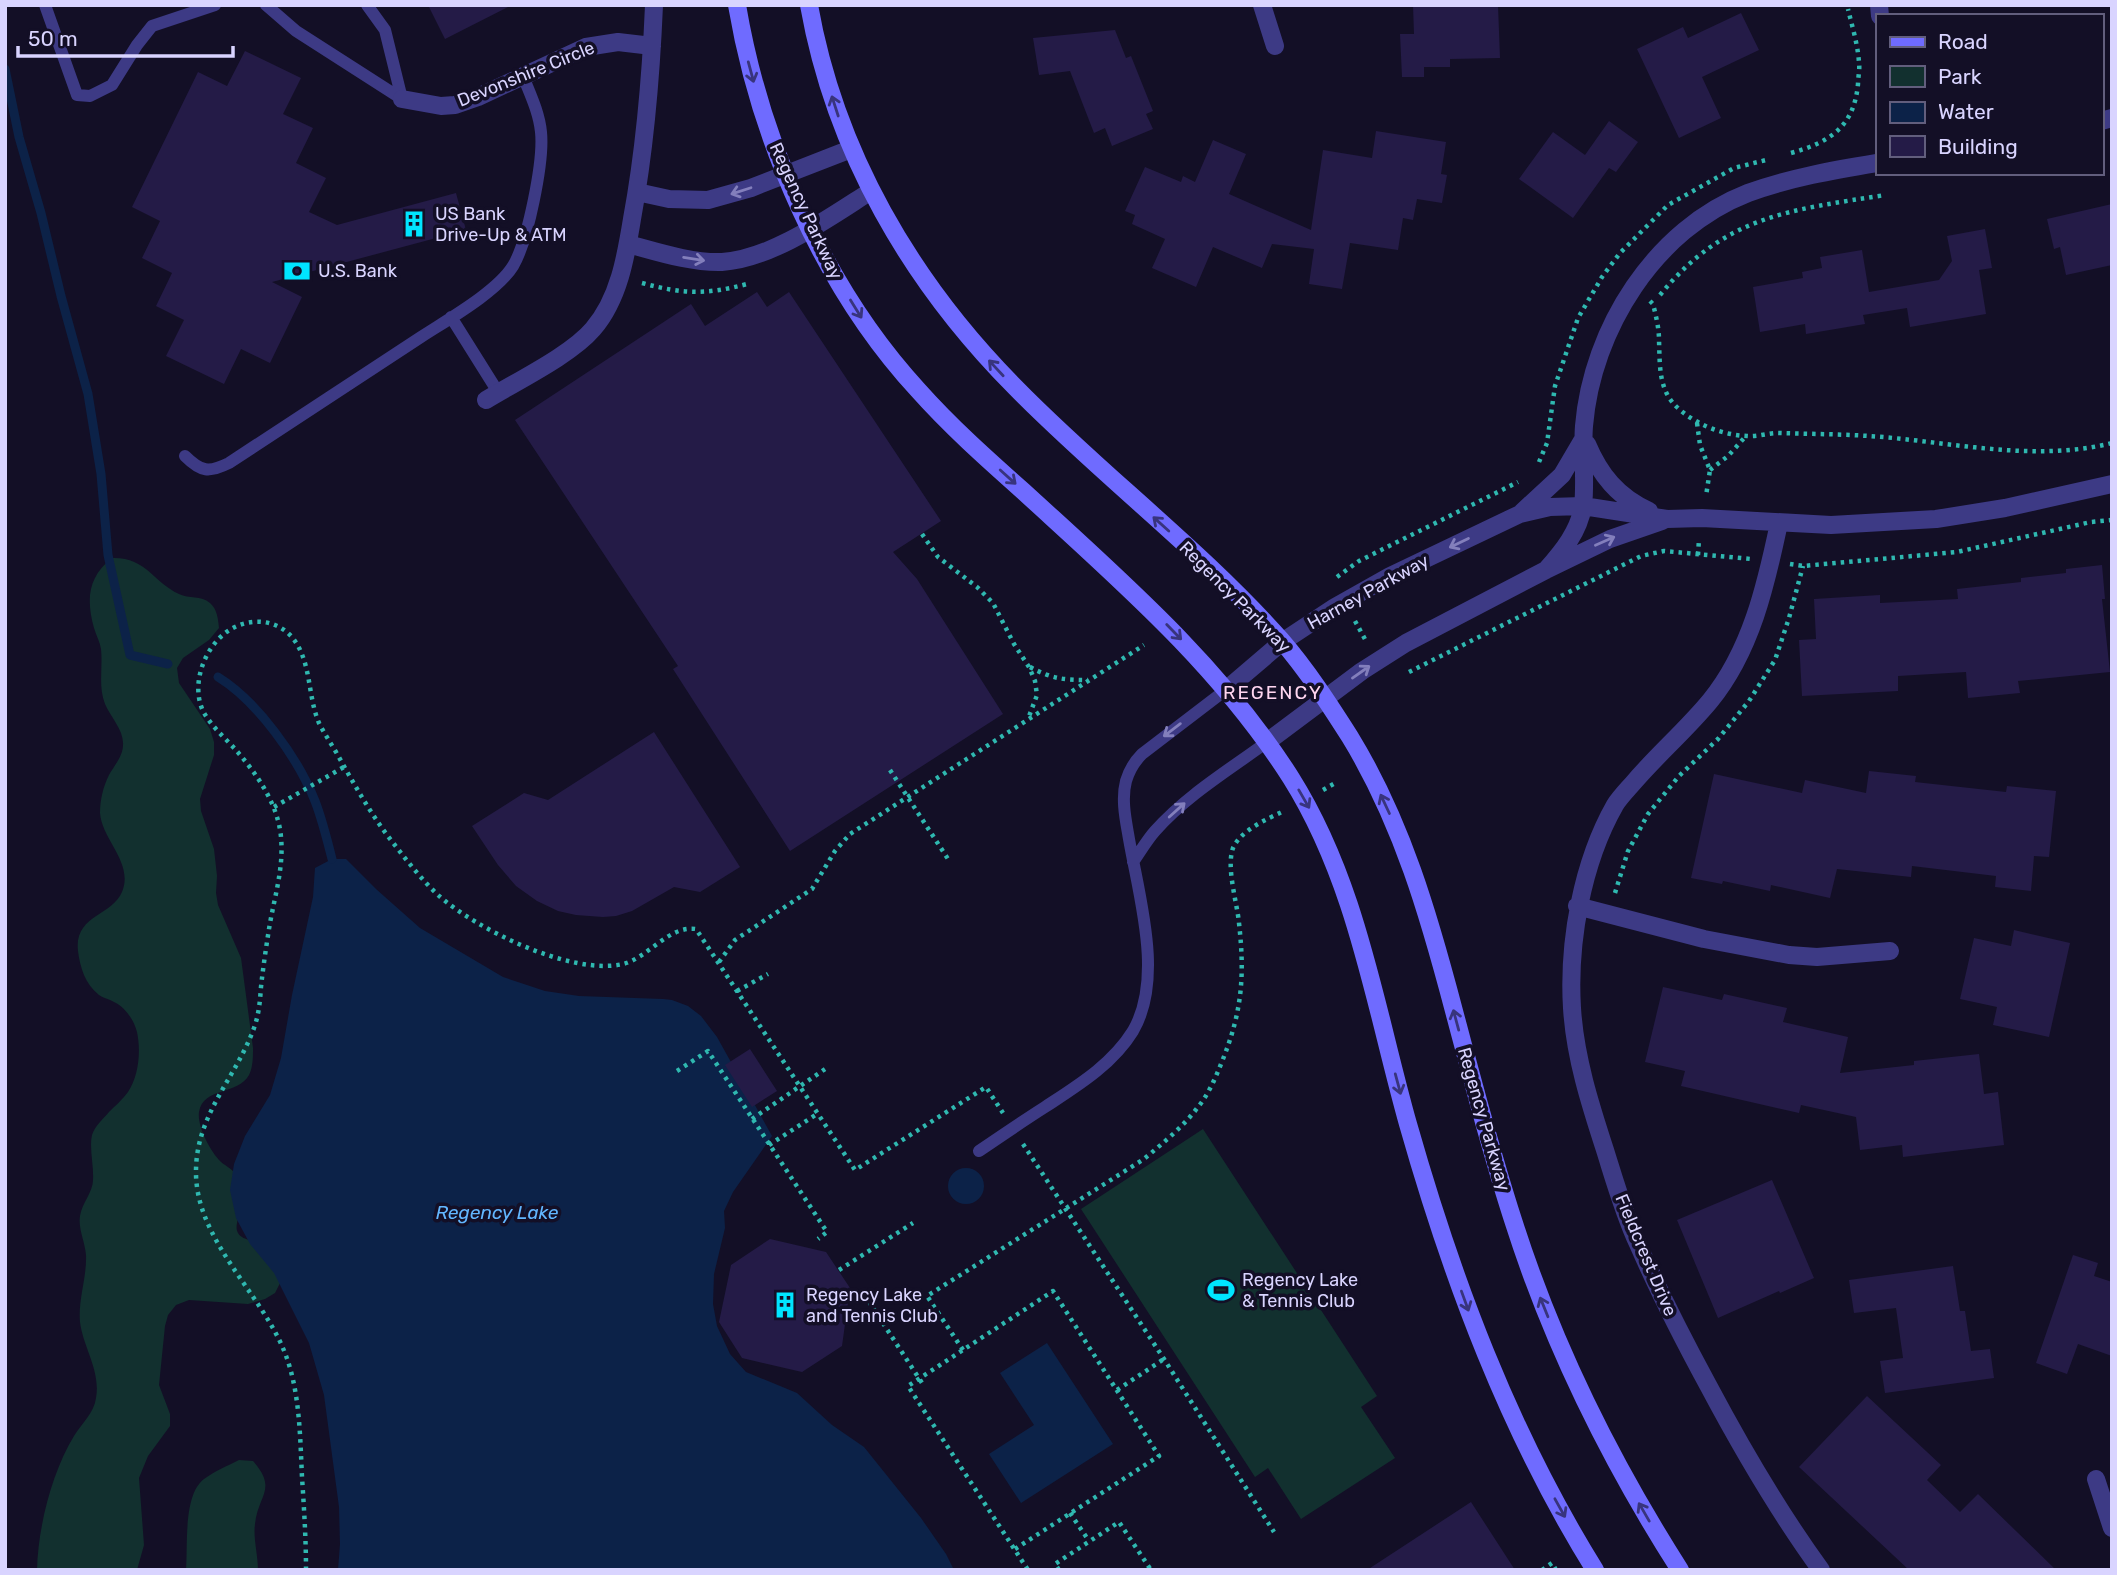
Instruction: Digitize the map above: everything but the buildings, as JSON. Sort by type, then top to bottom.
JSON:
[{"type":"main road","name":"Regency Parkway","points":[[737,5],[756,92],[786,174],[846,295],[864,322],[891,359],[957,431],[1143,601],[1227,689],[1267,742],[1311,813],[1344,890],[1356,926],[1413,1142],[1469,1312],[1511,1413],[1595,1570]]},
{"type":"main road","name":"Regency Parkway","points":[[809,5],[824,68],[850,149],[871,191],[923,277],[953,318],[1041,413],[1218,576],[1283,642],[1325,698],[1353,743],[1378,788],[1416,878],[1513,1222],[1552,1327],[1619,1468],[1680,1570]]},
{"type":"street","points":[[492,396],[564,352],[592,331],[607,308],[615,289],[628,244],[645,143],[654,5]]},
{"type":"street","points":[[1262,5],[1275,46]]},
{"type":"street","name":"Devonshire Circle","points":[[401,99],[434,105],[455,105],[595,45],[618,42],[652,46]]},
{"type":"street","points":[[637,192],[669,199],[708,200],[738,192],[850,149]]},
{"type":"street","points":[[1546,570],[1574,533],[1583,506],[1584,424],[1599,357],[1612,323],[1650,264],[1694,223],[1746,194],[1801,178],[1876,163]]},
{"type":"street","points":[[628,244],[693,260],[722,262],[758,254],[811,228],[871,191]]},
{"type":"street","points":[[1584,438],[1605,479],[1634,504],[1667,519]]},
{"type":"street","name":"Harney Parkway","points":[[1520,514],[1562,475],[1584,438]]},
{"type":"street","points":[[1267,742],[1325,698],[1406,643],[1610,539],[1667,519],[1702,518],[1831,525],[1936,519],[2005,508],[2112,484]]},
{"type":"street","name":"Harney Parkway","points":[[1227,689],[1283,642],[1335,607],[1390,576],[1520,514],[1550,507],[1583,506],[1667,519]]},
{"type":"street","name":"Fieldcrest Drive","points":[[1779,523],[1752,627],[1740,655],[1710,701],[1650,763],[1617,802],[1602,832],[1577,906],[1572,1009],[1578,1054],[1589,1102],[1632,1230],[1665,1303],[1724,1417],[1771,1498],[1821,1570]]},
{"type":"street","points":[[1577,906],[1704,939],[1789,955],[1817,957],[1890,950]]},
{"type":"street","points":[[2096,1479],[2112,1528]]},
{"type":"lane","points":[[45,5],[78,94],[90,96],[112,85],[136,45],[152,26],[215,5]]},
{"type":"lane","points":[[266,5],[296,31],[401,99]]},
{"type":"lane","points":[[367,5],[385,30],[401,99]]},
{"type":"lane","points":[[185,456],[204,470],[217,469],[229,463],[451,317],[505,276],[522,249],[541,151],[538,114],[523,76]]},
{"type":"lane","points":[[451,317],[492,396]]},
{"type":"lane","points":[[979,1151],[1087,1079],[1108,1062],[1132,1032],[1140,1017],[1148,987],[1148,966],[1145,930],[1124,799],[1127,778],[1136,760],[1152,745],[1227,689]]},
{"type":"lane","points":[[1133,862],[1154,832],[1169,817],[1267,742]]},
{"type":"path","points":[[1785,155],[1824,142],[1840,130],[1852,113],[1860,64],[1848,9]]},
{"type":"path","points":[[1535,468],[1547,443],[1555,386],[1578,318],[1620,253],[1668,205],[1734,168],[1775,158]]},
{"type":"path","points":[[1885,195],[1803,208],[1762,219],[1729,235],[1703,252],[1678,274],[1653,304],[1660,340],[1659,366],[1664,389],[1676,407],[1697,423],[1746,436],[1776,433],[1868,436],[2003,449],[2054,451],[2112,443]]},
{"type":"path","points":[[636,295],[641,283],[694,293],[719,291],[751,283]]},
{"type":"path","points":[[1697,423],[1700,445],[1710,470],[1728,456],[1746,436]]},
{"type":"path","points":[[1334,580],[1359,561],[1520,481]]},
{"type":"path","points":[[1609,915],[1628,850],[1648,814],[1679,776],[1718,739],[1742,711],[1775,660],[1803,566],[1957,552],[2091,522],[2112,520]]},
{"type":"path","points":[[922,534],[938,556],[993,603],[1035,681],[1037,695],[1027,719]]},
{"type":"path","points":[[1400,677],[1641,556],[1664,551],[1771,560]]},
{"type":"path","points":[[1352,613],[1368,645]]},
{"type":"path","points":[[306,1570],[299,1421],[286,1354],[270,1323],[217,1240],[200,1202],[196,1180],[196,1157],[201,1135],[211,1109],[248,1043],[260,1008],[281,863],[281,839],[274,807],[252,770],[209,720],[200,701],[200,678],[204,662],[215,642],[231,628],[252,621],[265,621],[283,629],[298,645],[305,660],[311,698],[320,724],[356,791],[424,880],[442,898],[496,933],[559,959],[611,966],[639,957],[676,933],[696,929],[702,934],[855,1170],[986,1087],[1274,1532]]},
{"type":"path","points":[[719,962],[735,940],[813,889],[835,851],[850,834],[1144,645]]},
{"type":"path","points":[[1029,667],[1047,677],[1089,680]]},
{"type":"path","points":[[274,807],[344,767]]},
{"type":"path","points":[[890,770],[948,859]]},
{"type":"path","points":[[1319,792],[1337,782]]},
{"type":"path","points":[[963,1350],[927,1296],[1144,1159],[1171,1137],[1199,1106],[1216,1077],[1239,1012],[1243,978],[1231,859],[1234,848],[1246,833],[1275,815]]},
{"type":"path","points":[[737,991],[768,974]]},
{"type":"path","points":[[677,1071],[708,1051],[827,1232],[818,1239]]},
{"type":"path","points":[[752,1119],[828,1067]]},
{"type":"path","points":[[769,1145],[817,1114]]},
{"type":"path","points":[[839,1270],[913,1223]]},
{"type":"path","points":[[1015,1549],[1159,1456],[1053,1291],[921,1381],[908,1386],[1028,1570]]},
{"type":"path","points":[[857,1298],[864,1294],[921,1381]]},
{"type":"path","points":[[1116,1390],[1164,1359]]},
{"type":"path","points":[[1061,1511],[1064,1517]]},
{"type":"path","points":[[1070,1513],[1089,1541]]},
{"type":"path","points":[[1059,1570],[1055,1564],[1119,1522],[1151,1570]]},
{"type":"path","points":[[1542,1570],[1552,1563],[1556,1570]]},
{"type":"green space","points":[[112,558],[133,562],[179,594],[210,603],[218,617],[219,628],[209,640],[183,658],[177,668],[179,683],[210,729],[214,742],[214,755],[200,799],[201,811],[214,849],[218,905],[241,958],[253,1055],[249,1075],[244,1081],[207,1098],[202,1104],[199,1118],[212,1151],[239,1180],[241,1207],[237,1231],[244,1238],[258,1242],[281,1281],[275,1293],[265,1299],[248,1304],[189,1300],[176,1305],[168,1315],[159,1385],[170,1414],[170,1426],[148,1456],[139,1478],[144,1545],[137,1570],[37,1570],[43,1518],[53,1483],[66,1450],[90,1413],[96,1398],[96,1378],[80,1322],[86,1255],[80,1221],[81,1211],[93,1184],[92,1135],[99,1123],[128,1092],[135,1078],[139,1055],[137,1032],[131,1019],[122,1007],[99,995],[90,986],[78,951],[78,939],[82,930],[117,900],[125,881],[121,861],[106,833],[100,813],[101,798],[109,775],[122,753],[123,740],[103,697],[101,649],[90,608],[94,581]]},
{"type":"green space","name":"Regency Lake & Tennis Club","points":[[1203,1129],[1377,1396],[1361,1407],[1395,1458],[1301,1519],[1268,1468],[1255,1477],[1081,1209]]},
{"type":"green space","points":[[239,1460],[253,1461],[264,1479],[264,1492],[255,1529],[258,1570],[186,1570],[190,1508],[197,1486],[208,1476]]},
{"type":"water","name":"Regency Lake","points":[[332,859],[346,859],[420,928],[503,977],[545,991],[579,996],[672,1000],[688,1006],[701,1016],[717,1037],[772,1136],[733,1192],[724,1211],[725,1228],[714,1274],[713,1304],[717,1326],[730,1354],[746,1372],[797,1393],[832,1425],[864,1447],[921,1518],[954,1570],[338,1570],[339,1507],[324,1395],[309,1343],[274,1273],[250,1244],[236,1218],[230,1190],[234,1164],[245,1136],[270,1095],[281,1058],[313,897],[315,868]]},
{"type":"water","points":[[966,1168],[979,1173],[984,1186],[979,1199],[966,1204],[953,1199],[948,1186],[953,1173]]},
{"type":"water","points":[[1047,1343],[1113,1444],[1021,1503],[989,1454],[1034,1425],[1000,1373]]},
{"type":"waterway","points":[[5,69],[19,137],[88,394],[101,474],[108,555],[130,655],[168,664]]},
{"type":"waterway","points":[[218,677],[247,700],[287,749],[315,801],[332,859]]},
{"type":"place","name":"US Bank Drive-Up & ATM","points":[[414,224]]},
{"type":"place","name":"U.S. Bank","points":[[297,271]]},
{"type":"place","name":"Regency Lake & Tennis Club","points":[[1221,1290]]},
{"type":"place","name":"Regency Lake and Tennis Club","points":[[785,1305]]},
{"type":"district","name":"REGENCY","points":[[1273,692]]}]
